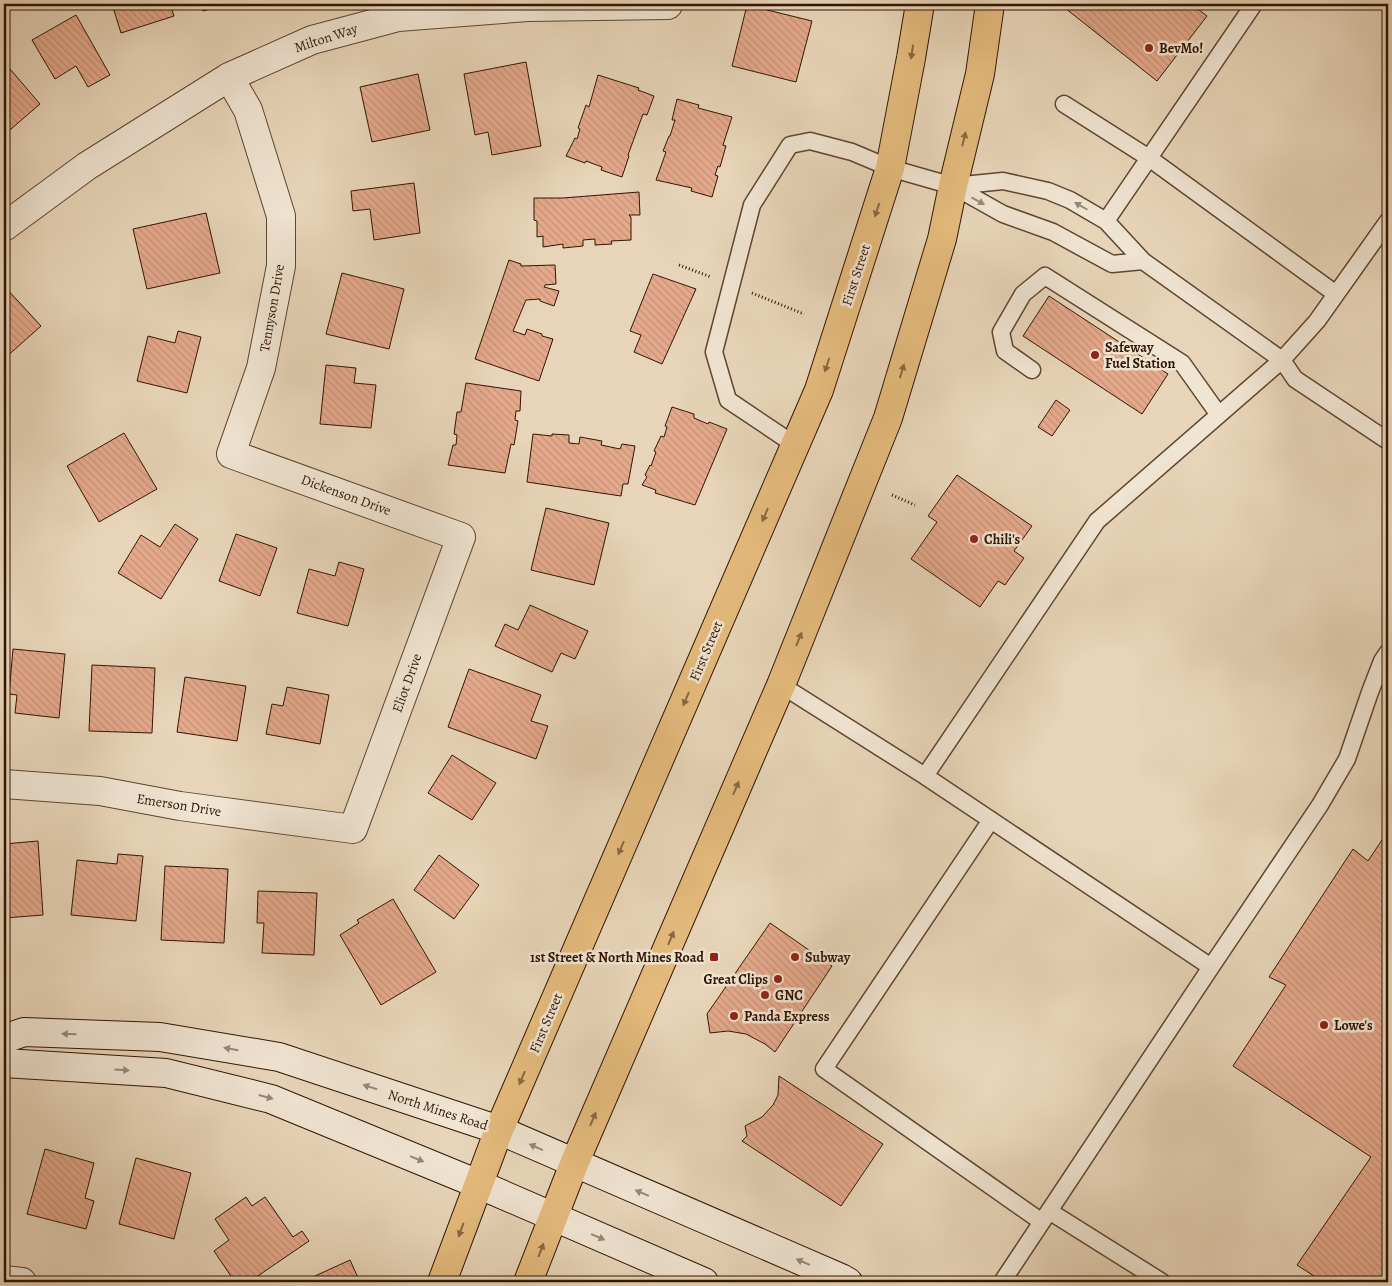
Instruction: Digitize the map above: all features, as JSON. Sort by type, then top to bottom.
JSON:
[{"type":"main road","name":"First Street","points":[[442,1282],[499,1130],[819,390],[890,168],[920,4]]},
{"type":"main road","points":[[528,1282],[574,1164],[780,685],[888,418],[942,239],[980,74],[990,4]]},
{"type":"street","name":"Milton Way","points":[[4,226],[87,166],[229,77],[312,40],[398,17],[528,7],[668,4]]},
{"type":"street","name":"Tennyson Drive","points":[[229,77],[248,110],[281,216],[281,266],[261,368],[231,454]]},
{"type":"street","name":"Dickenson Drive","points":[[231,454],[461,536]]},
{"type":"street","name":"Eliot Drive","points":[[353,830],[461,536]]},
{"type":"street","name":"Emerson Drive","points":[[4,784],[100,791],[180,806],[353,830]]},
{"type":"street","name":"North Mines Road","points":[[4,1039],[24,1032],[160,1037],[279,1057],[499,1130],[848,1282]]},
{"type":"street","points":[[4,1063],[166,1073],[272,1098],[478,1184],[704,1282]]},
{"type":"street","points":[[4,1280],[22,1282]]},
{"type":"lane","points":[[1106,221],[1254,4]]},
{"type":"lane","points":[[1064,104],[1149,158],[1336,294]]},
{"type":"lane","points":[[795,445],[728,400],[714,352],[752,205],[790,145],[810,141],[852,152],[890,168],[953,186],[1003,214],[1053,232],[1112,264],[1143,261]]},
{"type":"lane","points":[[953,186],[1003,181],[1055,194],[1070,200],[1106,221],[1143,261],[1282,360],[1295,379],[1388,441]]},
{"type":"lane","points":[[925,776],[1097,521],[1282,360],[1317,321],[1388,221]]},
{"type":"lane","points":[[1032,370],[1005,351],[1000,332],[1023,294],[1045,276],[1182,364],[1219,414]]},
{"type":"lane","points":[[1002,1282],[1320,805],[1347,759],[1370,692],[1382,661],[1388,652]]},
{"type":"lane","points":[[780,685],[925,776],[1211,967]]},
{"type":"lane","points":[[991,820],[824,1069],[1046,1216],[1162,1282]]},
{"type":"path","points":[[892,495],[915,505]]},
{"type":"building","points":[[112,4],[170,4],[174,16],[121,33]]},
{"type":"building","points":[[201,4],[228,4],[203,11]]},
{"type":"building","name":"BevMo!","points":[[1068,4],[1191,4],[1207,16],[1157,81],[1065,8]]},
{"type":"building","points":[[747,5],[812,21],[796,82],[732,66]]},
{"type":"building","points":[[76,15],[110,75],[88,87],[76,66],[55,79],[32,40]]},
{"type":"building","points":[[4,62],[40,104],[4,135]]},
{"type":"building","points":[[526,62],[541,146],[492,155],[488,132],[475,135],[464,74]]},
{"type":"building","points":[[418,74],[430,130],[372,142],[360,87]]},
{"type":"building","points":[[598,75],[639,88],[638,90],[654,96],[647,115],[643,114],[622,177],[601,170],[602,167],[586,161],[585,163],[566,156],[575,138],[577,139],[580,129],[578,128],[586,105],[589,107]]},
{"type":"building","points":[[677,99],[699,105],[698,108],[732,117],[723,145],[726,146],[720,167],[718,166],[715,175],[718,176],[712,197],[691,191],[692,188],[656,180],[666,152],[663,151],[675,120],[672,120]]},
{"type":"building","points":[[414,183],[420,233],[374,240],[370,209],[353,211],[351,191]]},
{"type":"building","points":[[639,192],[640,215],[629,215],[631,217],[631,240],[611,241],[612,244],[595,245],[595,239],[583,240],[583,246],[563,248],[563,244],[543,247],[543,236],[537,237],[537,221],[534,220],[534,198],[563,198]]},
{"type":"building","points":[[206,213],[220,273],[147,289],[133,229]]},
{"type":"building","points":[[509,260],[521,264],[521,266],[555,265],[556,284],[545,285],[544,287],[559,291],[554,306],[540,301],[540,299],[526,300],[513,331],[525,335],[527,329],[553,339],[539,381],[475,359]]},
{"type":"building","points":[[342,273],[404,289],[389,349],[326,334]]},
{"type":"building","points":[[653,274],[696,289],[662,364],[634,352],[641,335],[630,331]]},
{"type":"building","points":[[6,288],[41,326],[4,359],[4,290]]},
{"type":"building","name":"Safeway Fuel Station","points":[[1049,296],[1168,374],[1142,414],[1023,336]]},
{"type":"building","points":[[178,331],[201,337],[187,393],[137,381],[148,336],[175,343]]},
{"type":"building","points":[[326,365],[356,368],[354,383],[376,385],[371,428],[320,424]]},
{"type":"building","points":[[466,383],[521,391],[520,411],[516,411],[515,420],[518,421],[514,445],[511,444],[505,473],[448,465],[453,445],[456,445],[457,435],[454,434],[457,412],[461,412]]},
{"type":"building","points":[[1056,400],[1070,410],[1052,436],[1038,427]]},
{"type":"building","points":[[672,407],[694,414],[694,418],[708,424],[709,422],[727,429],[695,505],[655,493],[656,490],[642,485],[656,452],[654,451],[661,436],[664,437],[667,427],[665,426]]},
{"type":"building","points":[[124,433],[157,489],[99,522],[67,466]]},
{"type":"building","points":[[533,434],[569,435],[569,443],[579,444],[580,437],[602,441],[601,445],[620,449],[622,444],[635,446],[628,484],[623,484],[621,496],[527,482]]},
{"type":"building","name":"Chili's","points":[[957,475],[1032,526],[1014,551],[1024,558],[1005,585],[998,581],[980,607],[911,559],[937,522],[928,516]]},
{"type":"building","points":[[546,508],[609,523],[594,585],[531,570]]},
{"type":"building","points":[[175,524],[198,539],[161,599],[118,573],[141,535],[160,547]]},
{"type":"building","points":[[236,534],[277,548],[260,596],[219,581]]},
{"type":"building","points":[[339,562],[364,569],[348,626],[297,613],[309,569],[335,576]]},
{"type":"building","points":[[530,605],[588,631],[575,659],[561,653],[552,672],[495,646],[505,624],[518,630]]},
{"type":"building","points":[[13,649],[65,654],[59,718],[15,713],[17,695],[9,694]]},
{"type":"building","points":[[92,665],[155,668],[152,733],[89,731]]},
{"type":"building","points":[[469,669],[541,695],[531,721],[548,726],[536,759],[448,727]]},
{"type":"building","points":[[185,677],[246,686],[237,741],[177,732]]},
{"type":"building","points":[[287,687],[329,695],[320,744],[266,734],[272,704],[283,706]]},
{"type":"building","points":[[452,755],[496,783],[472,820],[428,793]]},
{"type":"building","name":"Lowe's","points":[[1388,831],[1388,1282],[1323,1282],[1297,1265],[1371,1157],[1233,1066],[1286,985],[1269,977],[1353,849],[1368,861]]},
{"type":"building","points":[[38,841],[43,915],[4,918],[4,844]]},
{"type":"building","points":[[118,854],[143,856],[136,921],[71,915],[77,860],[117,864]]},
{"type":"building","points":[[439,855],[479,885],[454,919],[414,890]]},
{"type":"building","points":[[165,866],[228,869],[224,943],[161,940]]},
{"type":"building","points":[[258,891],[317,893],[314,955],[262,953],[264,923],[257,923]]},
{"type":"building","points":[[393,899],[436,972],[381,1005],[340,935],[359,923],[357,920]]},
{"type":"building","points":[[770,923],[832,966],[775,1052],[765,1044],[746,1034],[728,1031],[710,1033],[707,1014]]},
{"type":"building","points":[[779,1076],[883,1144],[841,1206],[742,1141],[747,1136],[745,1126],[762,1117],[773,1105],[778,1095]]},
{"type":"building","points":[[45,1149],[94,1163],[85,1198],[94,1201],[86,1229],[27,1214]]},
{"type":"building","points":[[136,1158],[191,1173],[174,1239],[119,1224]]},
{"type":"building","points":[[246,1197],[252,1206],[265,1197],[293,1237],[302,1231],[309,1241],[249,1282],[235,1282],[214,1251],[229,1240],[215,1219]]},
{"type":"building","points":[[350,1260],[360,1282],[318,1282],[315,1276]]},
{"type":"place","name":"BevMo!","points":[[1149,48]]},
{"type":"place","name":"Safeway Fuel Station","points":[[1095,355]]},
{"type":"place","name":"Chili's","points":[[974,539]]},
{"type":"place","name":"1st Street & North Mines Road","points":[[714,957]]},
{"type":"place","name":"Subway","points":[[795,957]]},
{"type":"place","name":"Great Clips","points":[[778,979]]},
{"type":"place","name":"GNC","points":[[765,995]]},
{"type":"place","name":"Panda Express","points":[[734,1016]]},
{"type":"place","name":"Lowe's","points":[[1324,1025]]}]
